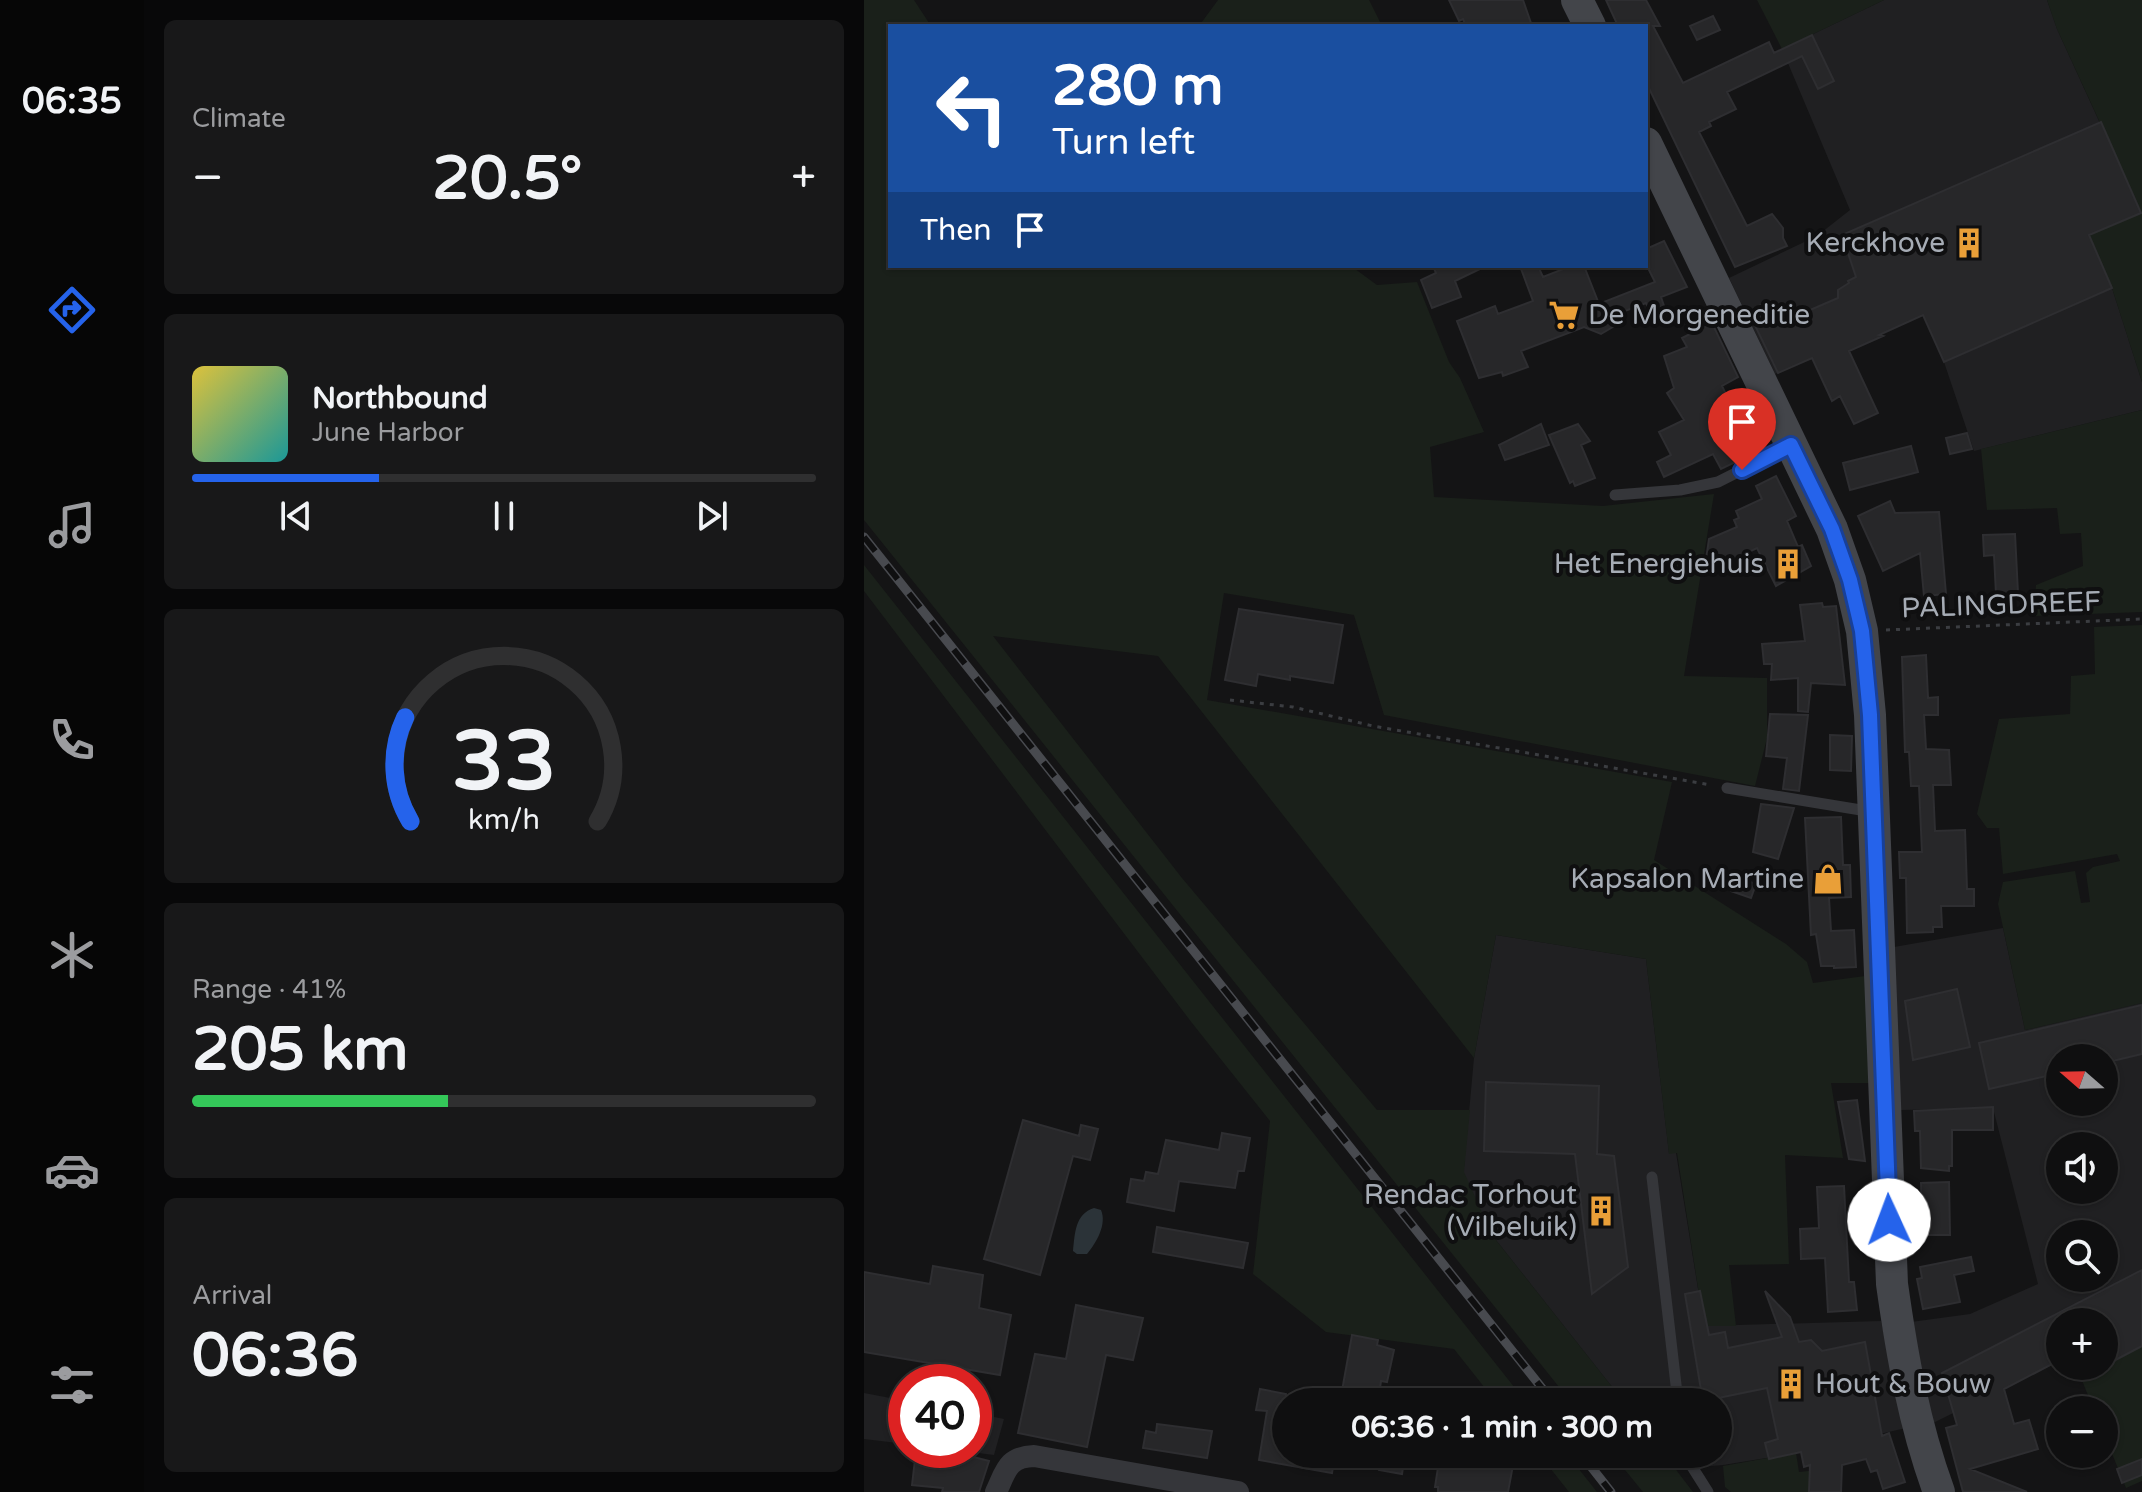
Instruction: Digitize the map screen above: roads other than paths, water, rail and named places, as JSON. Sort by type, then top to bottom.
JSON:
[{"type":"street","points":[[1577,0],[1589,24]]},
{"type":"street","points":[[1648,147],[1832,529],[1850,580],[1862,631],[1870,715],[1892,1284],[1903,1363],[1926,1458],[1939,1492]]},
{"type":"street","points":[[996,1492],[1009,1464],[1020,1456],[1034,1456],[1238,1492]]},
{"type":"lane","points":[[1615,495],[1680,490],[1718,482],[1791,445]]},
{"type":"lane","points":[[1727,788],[1873,812]]},
{"type":"lane","points":[[1652,1177],[1676,1388]]},
{"type":"lane","points":[[1693,1468],[1708,1492]]},
{"type":"railway","points":[[864,537],[1542,1388]]},
{"type":"railway","points":[[1592,1468],[1611,1492]]},
{"type":"place","name":"Kerckhove","points":[[1969,243]]},
{"type":"place","name":"De Morgeneditie","points":[[1564,315]]},
{"type":"place","name":"Het Energiehuis","points":[[1788,564]]},
{"type":"place","name":"Kapsalon Martine","points":[[1828,879]]},
{"type":"place","name":"Rendac Torhout (Vilbeluik)","points":[[1601,1211]]},
{"type":"place","name":"Hout & Bouw","points":[[1791,1384]]}]
